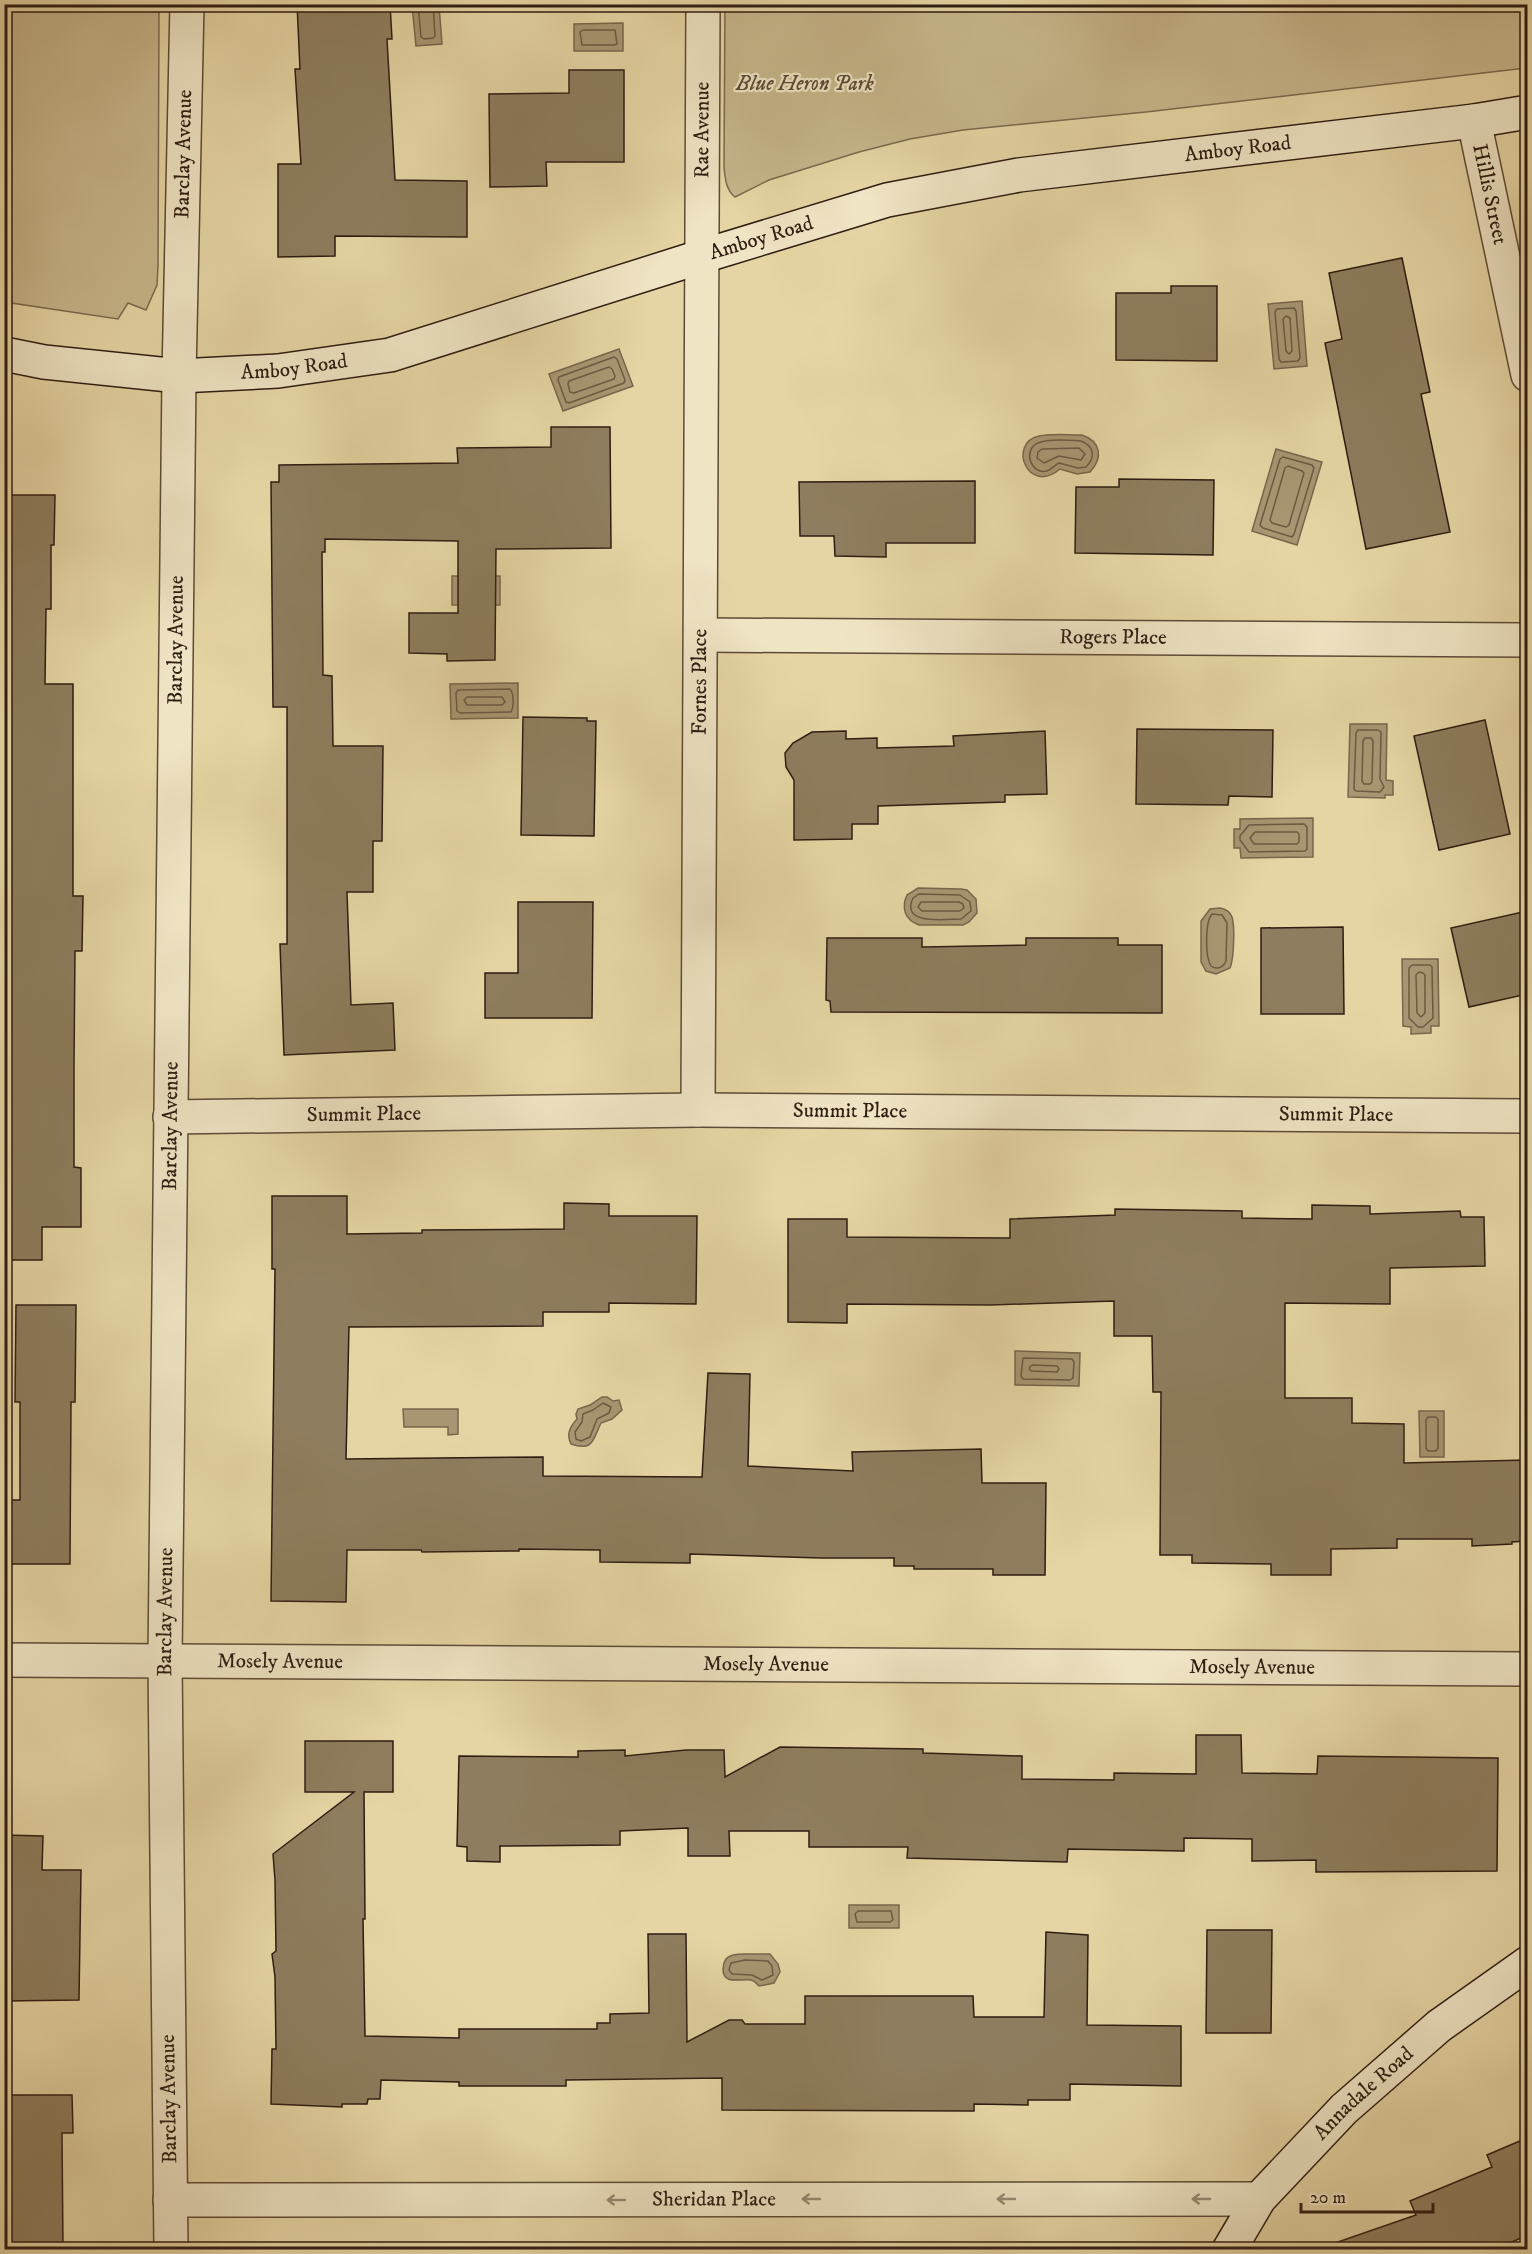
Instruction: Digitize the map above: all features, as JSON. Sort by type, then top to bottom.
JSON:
[{"type":"street","name":"Barclay Avenue","points":[[171,2250],[165,1661],[179,376],[187,4]]},
{"type":"street","name":"Rae Avenue","points":[[703,4],[703,255]]},
{"type":"street","name":"Amboy Road","points":[[4,354],[44,362],[179,376],[278,371],[390,355],[703,255],[887,200],[1019,175],[1474,121],[1527,111]]},
{"type":"street","name":"Hillis Street","points":[[1474,121],[1527,375]]},
{"type":"street","name":"Fornes Place","points":[[698,1110],[703,255]]},
{"type":"street","name":"Rogers Place","points":[[700,635],[1527,640]]},
{"type":"street","name":"Summit Place","points":[[170,1117],[698,1110],[1527,1116]]},
{"type":"street","name":"Mosely Avenue","points":[[4,1660],[1527,1669]]},
{"type":"street","name":"Annadale Road","points":[[1229,2250],[1259,2199],[1344,2109],[1439,2026],[1527,1963]]},
{"type":"street","name":"Sheridan Place","points":[[170,2200],[1259,2199]]},
{"type":"green space","points":[[5,4],[159,5],[158,266],[157,285],[146,310],[128,303],[118,319],[5,302]]},
{"type":"green space","name":"Blue Heron Park","points":[[725,5],[1527,5],[1527,68],[1146,112],[963,130],[910,139],[859,152],[769,180],[735,197],[728,187],[724,167]]},
{"type":"water","points":[[412,5],[439,5],[442,44],[416,46]]},
{"type":"water","points":[[623,23],[623,51],[574,51],[574,24]]},
{"type":"water","points":[[1302,301],[1307,366],[1274,369],[1268,304]]},
{"type":"water","points":[[619,349],[633,386],[563,411],[549,374]]},
{"type":"water","points":[[1044,435],[1082,435],[1093,441],[1098,450],[1097,461],[1090,472],[1077,474],[1060,469],[1049,476],[1039,476],[1031,472],[1026,465],[1023,457],[1024,448],[1029,441]]},
{"type":"water","points":[[1276,449],[1322,462],[1297,545],[1252,531]]},
{"type":"water","points":[[452,576],[500,576],[500,605],[452,605]]},
{"type":"water","points":[[518,683],[518,718],[451,719],[450,684]]},
{"type":"water","points":[[1350,724],[1387,724],[1386,780],[1393,781],[1393,795],[1385,795],[1385,798],[1348,797]]},
{"type":"water","points":[[1313,818],[1313,857],[1241,858],[1240,848],[1234,848],[1234,829],[1240,829],[1240,819]]},
{"type":"water","points":[[918,888],[967,890],[976,899],[977,913],[963,925],[914,923],[907,917],[904,904],[907,895]]},
{"type":"water","points":[[1220,908],[1228,911],[1232,917],[1233,950],[1230,968],[1216,974],[1206,971],[1201,962],[1201,921],[1210,909]]},
{"type":"water","points":[[1402,959],[1438,959],[1439,1026],[1431,1026],[1431,1033],[1411,1034],[1411,1027],[1403,1026]]},
{"type":"water","points":[[1015,1351],[1080,1353],[1079,1386],[1015,1385]]},
{"type":"water","points":[[602,1397],[613,1401],[619,1400],[622,1410],[612,1419],[601,1423],[594,1439],[588,1445],[571,1444],[569,1434],[577,1419],[578,1409]]},
{"type":"water","points":[[403,1409],[458,1409],[458,1434],[448,1435],[448,1427],[404,1427]]},
{"type":"water","points":[[1419,1411],[1444,1411],[1444,1457],[1420,1457]]},
{"type":"water","points":[[849,1905],[899,1905],[899,1928],[849,1928]]},
{"type":"water","points":[[770,1954],[778,1964],[780,1972],[774,1983],[759,1986],[751,1980],[726,1978],[724,1974],[726,1959],[732,1955]]},
{"type":"building","points":[[297,4],[390,4],[392,39],[387,39],[395,180],[467,181],[467,237],[335,236],[335,256],[278,257],[278,164],[301,164],[295,69],[300,69]]},
{"type":"building","points":[[569,70],[624,70],[624,162],[546,162],[547,186],[490,187],[489,94],[569,93]]},
{"type":"building","points":[[1402,258],[1430,392],[1421,394],[1450,532],[1366,549],[1325,343],[1342,339],[1329,273]]},
{"type":"building","points":[[1171,286],[1217,286],[1217,361],[1116,360],[1116,293],[1171,293]]},
{"type":"building","points":[[551,427],[610,427],[611,548],[496,549],[495,660],[447,661],[447,654],[409,653],[409,613],[458,613],[458,541],[325,539],[325,552],[322,552],[323,675],[332,676],[333,746],[383,746],[382,841],[373,841],[373,892],[347,892],[351,1005],[393,1003],[395,1050],[284,1055],[280,944],[287,944],[287,707],[273,707],[271,482],[279,482],[279,465],[458,463],[457,448],[551,447]]},
{"type":"building","points":[[1119,479],[1214,480],[1213,555],[1075,553],[1076,487],[1119,487]]},
{"type":"building","points":[[975,481],[975,543],[886,543],[886,557],[835,556],[834,536],[800,536],[799,482]]},
{"type":"building","points":[[4,495],[55,495],[54,545],[51,545],[51,609],[46,609],[45,684],[73,684],[73,896],[83,896],[82,951],[75,951],[74,1066],[74,1167],[81,1168],[81,1227],[42,1227],[42,1260],[7,1260],[8,1227],[4,1227]]},
{"type":"building","points":[[523,717],[587,718],[587,721],[596,721],[594,836],[521,835]]},
{"type":"building","points":[[1485,720],[1510,834],[1439,850],[1414,736]]},
{"type":"building","points":[[1137,729],[1273,730],[1272,797],[1229,796],[1228,805],[1136,804]]},
{"type":"building","points":[[846,731],[846,739],[877,738],[877,748],[954,746],[953,736],[1045,731],[1047,794],[1005,795],[1005,802],[878,806],[878,824],[852,824],[852,839],[794,840],[794,780],[786,767],[785,753],[793,743],[812,732]]},
{"type":"building","points":[[518,902],[593,902],[592,1018],[485,1018],[485,973],[518,973]]},
{"type":"building","points":[[1527,911],[1527,994],[1469,1007],[1451,928]]},
{"type":"building","points":[[1343,927],[1344,1014],[1261,1014],[1261,928]]},
{"type":"building","points":[[827,938],[922,938],[922,947],[1026,945],[1026,938],[1118,938],[1118,945],[1162,945],[1162,1013],[831,1012],[830,1001],[826,1000]]},
{"type":"building","points":[[272,1196],[347,1196],[347,1234],[422,1233],[422,1230],[564,1229],[564,1203],[609,1204],[609,1216],[697,1216],[696,1304],[609,1303],[609,1312],[543,1312],[543,1326],[349,1327],[346,1459],[543,1457],[543,1476],[702,1477],[708,1373],[750,1374],[748,1466],[853,1471],[852,1452],[981,1449],[982,1483],[1046,1483],[1045,1575],[993,1575],[993,1569],[914,1569],[914,1566],[894,1566],[894,1558],[690,1554],[690,1563],[600,1562],[600,1550],[519,1549],[519,1551],[422,1552],[421,1550],[347,1550],[346,1602],[271,1601],[275,1269],[272,1269]]},
{"type":"building","points":[[1312,1205],[1370,1206],[1370,1214],[1460,1211],[1461,1217],[1484,1217],[1485,1266],[1390,1268],[1390,1304],[1285,1303],[1285,1398],[1352,1398],[1352,1423],[1404,1424],[1404,1463],[1527,1460],[1527,1541],[1472,1546],[1472,1539],[1397,1539],[1397,1548],[1331,1549],[1331,1575],[1271,1575],[1271,1564],[1192,1563],[1192,1555],[1160,1555],[1161,1392],[1153,1392],[1152,1336],[1114,1336],[1114,1301],[991,1305],[847,1304],[847,1323],[788,1322],[788,1219],[847,1219],[847,1237],[1010,1238],[1010,1219],[1115,1215],[1115,1209],[1242,1211],[1242,1218],[1312,1219]]},
{"type":"building","points":[[16,1305],[76,1305],[75,1402],[71,1402],[70,1564],[4,1564],[4,1500],[20,1500],[20,1402],[15,1402]]},
{"type":"building","points":[[1196,1735],[1241,1735],[1242,1773],[1317,1774],[1318,1756],[1498,1758],[1497,1871],[1316,1872],[1316,1860],[1252,1861],[1252,1839],[1184,1838],[1184,1851],[1068,1849],[1067,1862],[907,1858],[908,1847],[809,1847],[809,1831],[729,1831],[730,1856],[688,1856],[688,1828],[620,1831],[620,1845],[500,1846],[500,1862],[467,1861],[467,1847],[457,1846],[459,1756],[578,1757],[578,1751],[625,1750],[625,1756],[686,1750],[724,1750],[725,1777],[780,1747],[923,1749],[923,1753],[1022,1756],[1022,1779],[1114,1780],[1114,1773],[1196,1774]]},
{"type":"building","points":[[305,1741],[393,1741],[393,1792],[364,1792],[365,2036],[459,2038],[459,2029],[597,2029],[597,2023],[610,2023],[610,2014],[649,2013],[648,1934],[686,1934],[687,2042],[729,2020],[742,2020],[745,2024],[805,2024],[805,1996],[973,1996],[974,2017],[1044,2017],[1046,1932],[1088,1935],[1087,2025],[1181,2026],[1181,2086],[1070,2084],[1070,2100],[1028,2100],[1028,2105],[974,2104],[974,2111],[722,2110],[722,2078],[566,2080],[566,2086],[459,2086],[459,2082],[381,2080],[380,2099],[368,2099],[367,2104],[342,2104],[342,2107],[271,2104],[272,2049],[276,2049],[275,1977],[272,1954],[276,1951],[273,1854],[354,1792],[305,1792]]},
{"type":"building","points":[[4,1835],[43,1836],[42,1870],[81,1870],[79,2000],[4,2001]]},
{"type":"building","points":[[1207,1930],[1272,1930],[1271,2033],[1206,2033]]},
{"type":"building","points":[[4,2095],[72,2095],[73,2133],[62,2133],[63,2250],[4,2250]]},
{"type":"building","points":[[1527,2138],[1527,2250],[1521,2238],[1494,2250],[1333,2250],[1332,2244],[1416,2215],[1410,2201],[1492,2167],[1487,2155]]}]
